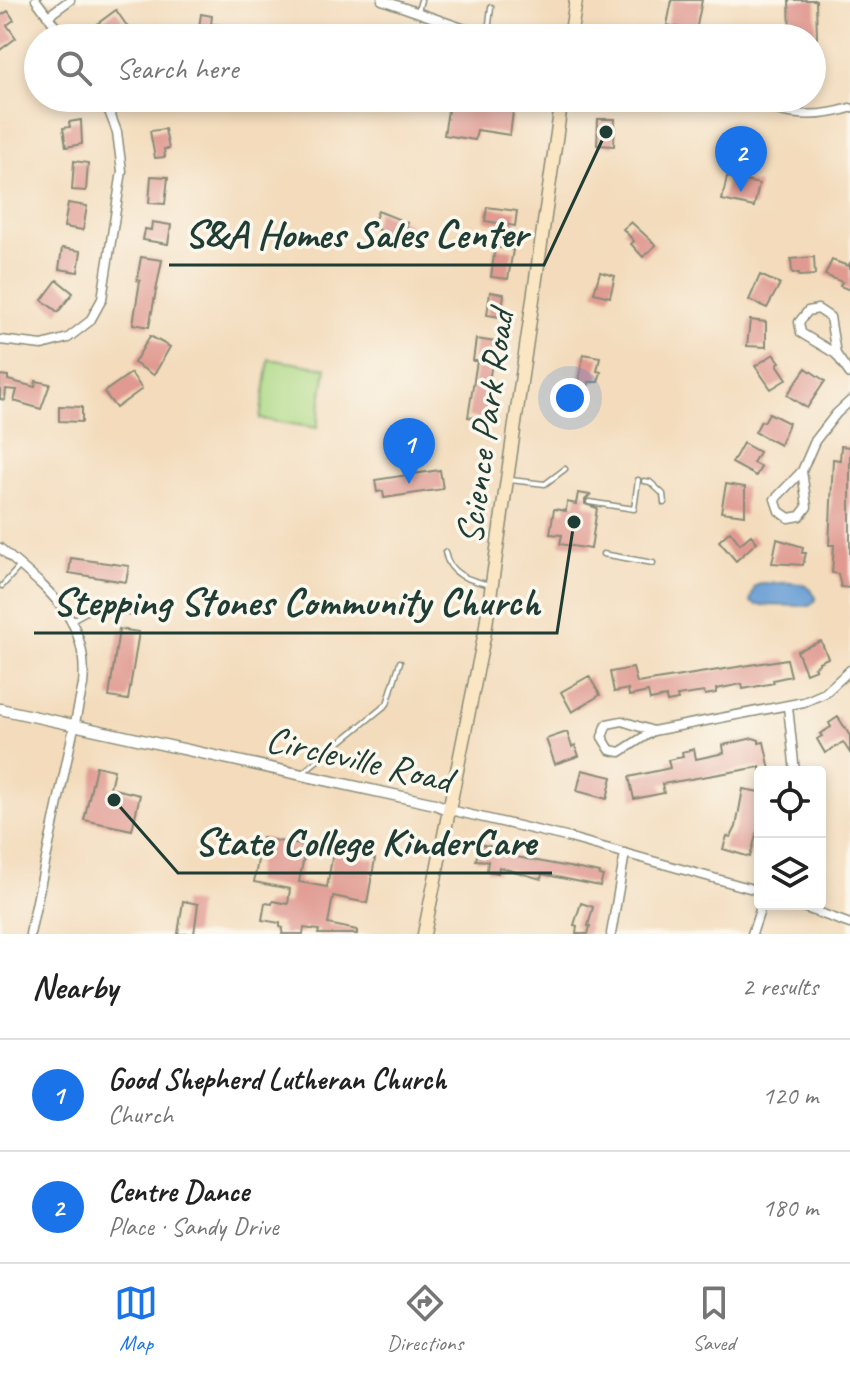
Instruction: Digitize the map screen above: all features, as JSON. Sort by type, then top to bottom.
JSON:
[{"type":"main road","points":[[572,24],[576,0]]},
{"type":"main road","name":"Science Park Road","points":[[424,934],[492,585],[560,112]]},
{"type":"street","points":[[36,0],[54,24]]},
{"type":"street","points":[[48,16],[70,0]]},
{"type":"street","points":[[382,0],[447,24]]},
{"type":"street","points":[[784,112],[802,116],[823,115],[850,108]]},
{"type":"street","points":[[0,340],[29,344],[55,343],[80,330],[97,310],[106,284],[122,171],[117,132],[109,112]]},
{"type":"street","points":[[836,354],[830,317],[818,309],[808,311],[799,322],[801,333],[836,354],[850,374]]},
{"type":"street","points":[[802,471],[807,507],[800,516],[789,518],[779,511],[775,499],[802,471],[824,428],[850,401]]},
{"type":"street","points":[[0,548],[52,595],[72,620],[80,637],[85,669],[30,934]]},
{"type":"street","points":[[653,731],[616,720],[607,724],[602,737],[610,750],[620,752],[653,731],[788,707],[825,693],[850,670]]},
{"type":"street","points":[[788,707],[794,766]]},
{"type":"street","name":"Circleville Road","points":[[0,709],[435,804],[754,889]]},
{"type":"street","points":[[611,934],[625,853]]},
{"type":"street","points":[[752,934],[760,910]]},
{"type":"street","points":[[812,910],[850,924]]},
{"type":"lane","points":[[417,13],[421,0]]},
{"type":"lane","points":[[488,24],[491,7]]},
{"type":"lane","points":[[507,480],[545,484],[565,469]]},
{"type":"lane","points":[[589,502],[634,509],[641,480],[650,482],[663,494],[664,503]]},
{"type":"lane","points":[[445,552],[450,566],[459,575],[492,585]]},
{"type":"lane","points":[[603,554],[653,563]]},
{"type":"lane","points":[[2,586],[20,566]]},
{"type":"lane","points":[[72,620],[92,609],[131,613]]},
{"type":"lane","points":[[299,776],[387,704],[400,662]]},
{"type":"green space","points":[[269,359],[326,368],[317,428],[260,419]]},
{"type":"water","points":[[801,584],[813,592],[816,600],[810,606],[757,605],[750,602],[755,586]]},
{"type":"building","points":[[672,0],[702,0],[697,24],[667,24]]},
{"type":"building","points":[[789,0],[816,0],[817,24],[790,24]]},
{"type":"building","points":[[116,10],[126,24],[97,24]]},
{"type":"building","points":[[8,11],[14,20],[7,25],[16,38],[0,50],[0,16]]},
{"type":"building","points":[[201,14],[212,16],[211,24],[199,24]]},
{"type":"building","points":[[448,112],[513,112],[510,135],[477,130],[475,140],[444,135]]},
{"type":"building","points":[[598,119],[615,119],[614,146],[597,145]]},
{"type":"building","points":[[81,120],[82,144],[66,147],[63,128],[70,127],[69,122]]},
{"type":"building","points":[[165,129],[169,149],[164,149],[165,157],[155,158],[150,131]]},
{"type":"building","points":[[74,161],[88,163],[86,191],[72,190]]},
{"type":"building","points":[[151,176],[168,177],[165,204],[149,203]]},
{"type":"building","points":[[727,177],[759,184],[754,207],[722,200]]},
{"type":"building","points":[[68,203],[87,206],[83,230],[64,227]]},
{"type":"building","points":[[487,207],[517,211],[515,226],[485,221]]},
{"type":"building","points":[[378,211],[408,223],[401,239],[372,227]]},
{"type":"building","points":[[152,222],[171,225],[168,244],[143,240],[145,229],[151,230]]},
{"type":"building","points":[[631,222],[656,245],[643,257],[623,229]]},
{"type":"building","points":[[495,247],[513,250],[508,279],[491,277]]},
{"type":"building","points":[[62,248],[81,251],[78,272],[59,269]]},
{"type":"building","points":[[141,257],[162,260],[149,327],[133,324]]},
{"type":"building","points":[[814,257],[815,275],[792,273],[791,259]]},
{"type":"building","points":[[832,260],[848,266],[850,263],[850,290],[840,286],[842,282],[825,275]]},
{"type":"building","points":[[600,272],[615,276],[610,297],[594,293]]},
{"type":"building","points":[[760,275],[780,284],[767,308],[749,300]]},
{"type":"building","points":[[57,280],[73,293],[58,312],[42,300]]},
{"type":"building","points":[[490,292],[504,294],[501,317],[487,315]]},
{"type":"building","points":[[750,320],[766,322],[766,347],[747,346]]},
{"type":"building","points":[[150,336],[170,347],[154,375],[134,363]]},
{"type":"building","points":[[476,339],[496,342],[486,419],[468,417],[477,361],[473,361]]},
{"type":"building","points":[[583,354],[600,357],[598,382],[589,382],[587,393],[572,390],[574,381],[579,382]]},
{"type":"building","points":[[774,354],[787,379],[771,389],[755,366]]},
{"type":"building","points":[[806,368],[825,381],[807,408],[787,395]]},
{"type":"building","points":[[131,373],[142,389],[116,408],[104,392]]},
{"type":"building","points":[[0,375],[35,387],[36,381],[50,384],[41,409],[14,401],[17,390],[6,389],[5,400],[0,399]]},
{"type":"building","points":[[59,406],[82,407],[82,422],[59,421]]},
{"type":"building","points":[[769,413],[789,423],[780,445],[755,432]]},
{"type":"building","points":[[743,443],[759,452],[753,463],[761,467],[756,476],[732,463]]},
{"type":"building","points":[[841,446],[850,447],[850,588],[841,587],[838,574],[832,573],[834,545],[829,545],[833,459],[840,460]]},
{"type":"building","points":[[440,470],[443,489],[384,498],[383,491],[377,492],[375,480]]},
{"type":"building","points":[[726,484],[745,487],[745,515],[721,512]]},
{"type":"building","points":[[578,493],[590,495],[585,504],[597,508],[591,549],[560,544],[562,535],[550,534],[554,509],[566,511],[567,502],[576,504]]},
{"type":"building","points":[[730,531],[740,544],[751,535],[757,542],[736,561],[719,541]]},
{"type":"building","points":[[777,539],[803,547],[802,553],[806,553],[803,565],[772,563]]},
{"type":"building","points":[[71,558],[129,566],[126,582],[69,573]]},
{"type":"building","points":[[119,629],[139,632],[128,700],[109,697]]},
{"type":"building","points":[[821,641],[828,658],[806,673],[797,651]]},
{"type":"building","points":[[787,659],[791,676],[773,680],[774,683],[743,689],[742,684],[716,689],[716,693],[677,696],[678,700],[667,702],[666,697],[650,700],[648,692],[629,696],[628,689],[614,692],[610,672],[633,668],[637,683]]},
{"type":"building","points":[[589,676],[600,695],[572,712],[561,692]]},
{"type":"building","points":[[838,717],[850,736],[850,753],[843,742],[825,753],[817,739]]},
{"type":"building","points":[[567,732],[579,756],[555,764],[546,739]]},
{"type":"building","points":[[753,738],[759,743],[764,742],[769,766],[754,766],[662,784],[664,793],[634,799],[629,777],[670,768],[668,760],[683,757],[682,752],[694,749],[696,759],[724,753],[723,745]]},
{"type":"building","points":[[96,766],[114,770],[110,788],[140,795],[132,830],[84,820]]},
{"type":"building","points":[[582,770],[612,777],[607,799],[577,791]]},
{"type":"building","points":[[743,789],[754,791],[754,843],[750,857],[723,849],[727,836],[731,837],[736,827]]},
{"type":"building","points":[[262,838],[306,846],[299,882],[327,887],[333,852],[375,859],[367,903],[333,896],[328,924],[357,930],[357,934],[318,934],[319,930],[304,928],[303,934],[282,934],[280,923],[262,920],[265,903],[288,904],[290,889],[254,882]]},
{"type":"building","points":[[480,844],[502,849],[501,854],[600,873],[603,876],[600,886],[542,874],[541,879],[499,867],[498,873],[487,871],[488,861],[476,860]]},
{"type":"building","points":[[183,901],[198,904],[194,934],[178,934]]},
{"type":"building","points":[[581,903],[593,907],[588,934],[576,934],[577,926],[574,925]]},
{"type":"place","name":"S&A Homes Sales Center","points":[[606,132]]},
{"type":"place","name":"Centre Dance","points":[[741,192]]},
{"type":"place","name":"Good Shepherd Lutheran Church","points":[[409,484]]},
{"type":"place","name":"Stepping Stones Community Church","points":[[574,522]]},
{"type":"place","name":"State College KinderCare","points":[[114,800]]}]
